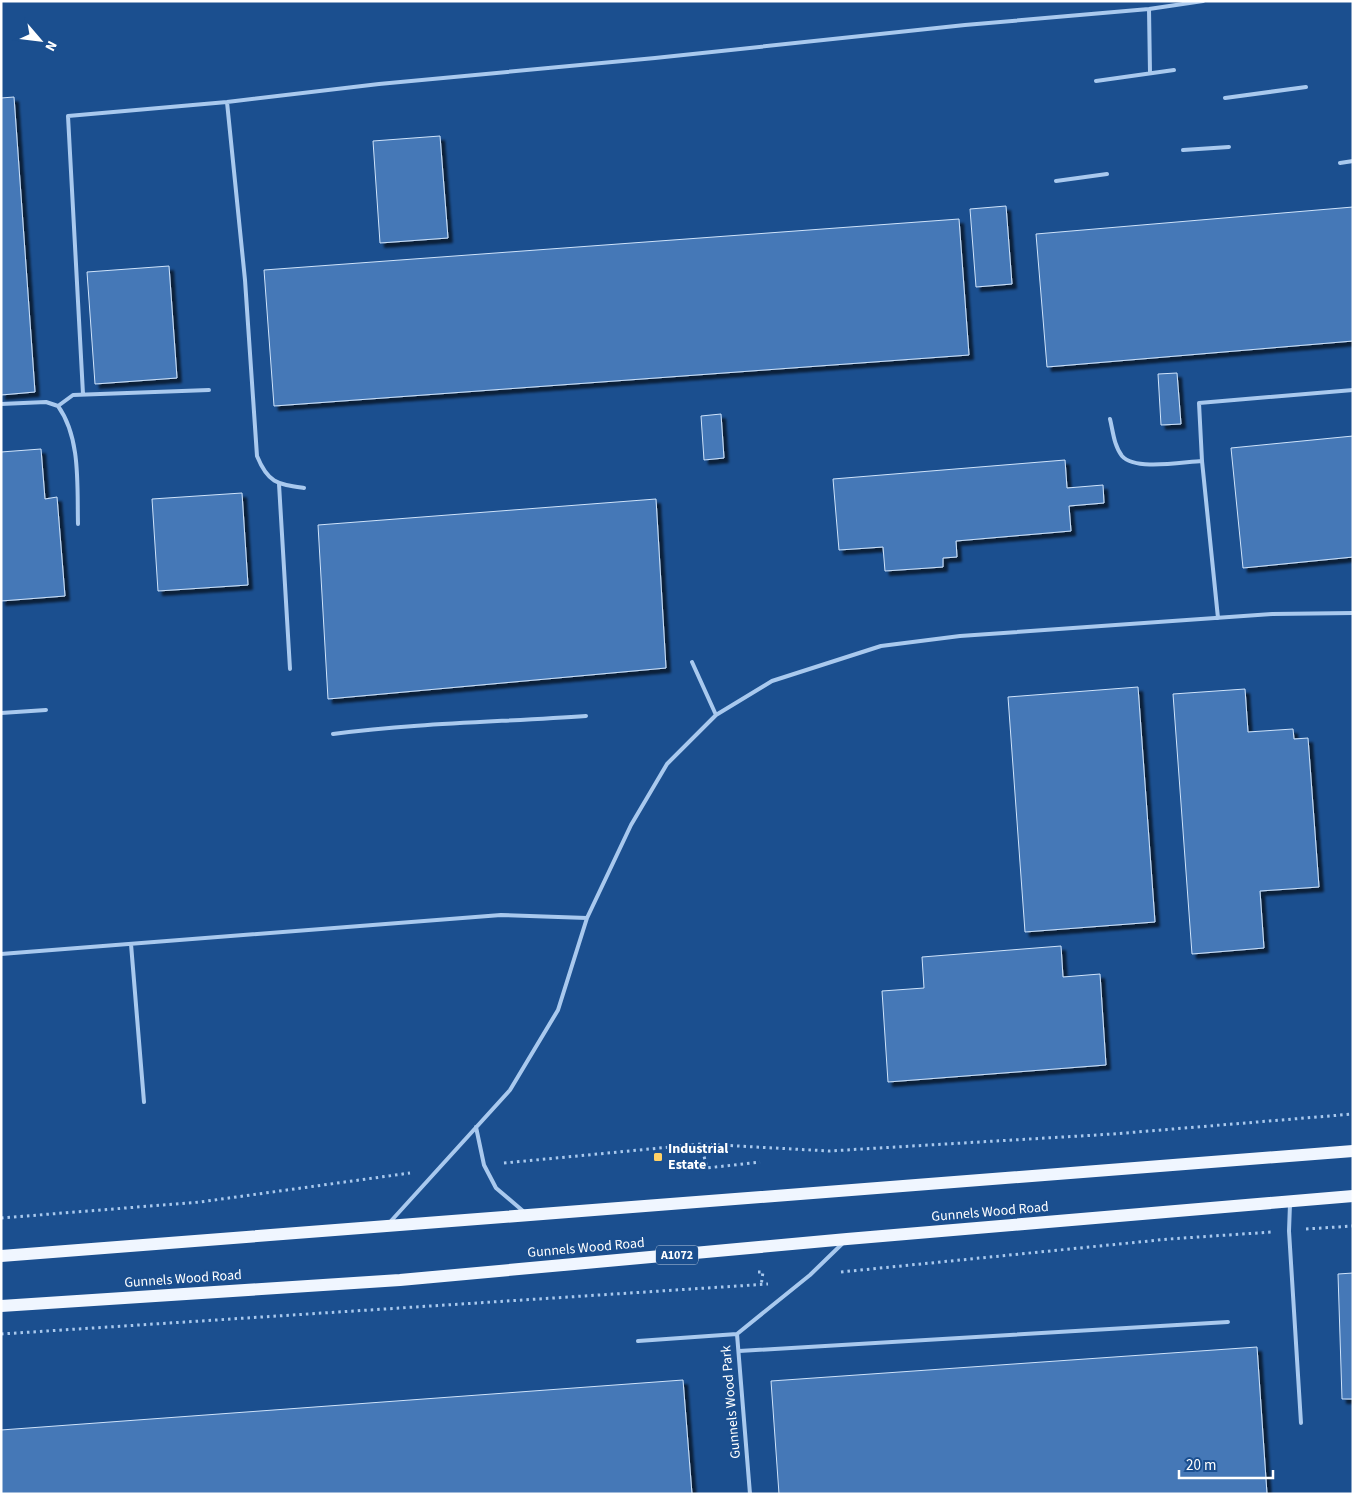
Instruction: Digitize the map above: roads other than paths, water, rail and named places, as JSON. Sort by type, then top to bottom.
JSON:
[{"type":"main road","points":[[1,1256],[1353,1151]]},
{"type":"main road","name":"Gunnels Wood Road","points":[[1,1306],[400,1280],[847,1239],[1353,1196]]},
{"type":"lane","points":[[83,394],[68,116],[227,102],[379,84],[1149,9],[1203,1]]},
{"type":"lane","points":[[1149,9],[1150,73]]},
{"type":"lane","points":[[1096,81],[1174,70]]},
{"type":"lane","points":[[1226,98],[1306,87]]},
{"type":"lane","points":[[227,102],[245,280],[257,456],[264,473],[279,484],[304,488]]},
{"type":"lane","points":[[1183,150],[1229,147]]},
{"type":"lane","points":[[1340,163],[1353,161]]},
{"type":"lane","points":[[1056,181],[1107,174]]},
{"type":"lane","points":[[58,406],[73,395],[210,390]]},
{"type":"lane","points":[[1218,618],[1202,461],[1199,403],[1353,390]]},
{"type":"lane","points":[[1,404],[46,402],[58,406],[68,420],[75,461],[78,524]]},
{"type":"lane","points":[[1110,419],[1116,446],[1123,457],[1135,464],[1202,461]]},
{"type":"lane","points":[[279,484],[290,669]]},
{"type":"lane","points":[[387,1226],[510,1090],[558,1010],[587,918],[631,825],[667,764],[716,715],[772,681],[881,646],[960,636],[1272,614],[1353,612]]},
{"type":"lane","points":[[692,662],[716,715]]},
{"type":"lane","points":[[1,713],[46,710]]},
{"type":"lane","points":[[333,734],[403,725],[586,716]]},
{"type":"lane","points":[[1,954],[501,915],[587,918]]},
{"type":"lane","points":[[131,944],[144,1102]]},
{"type":"lane","points":[[476,1127],[484,1165],[496,1188],[527,1215]]},
{"type":"lane","points":[[1290,1201],[1289,1230],[1301,1423]]},
{"type":"lane","name":"Gunnels Wood Park","points":[[750,1494],[737,1334],[810,1275],[847,1239]]},
{"type":"lane","points":[[739,1351],[1228,1322]]},
{"type":"lane","points":[[638,1341],[737,1334]]},
{"type":"place","name":"Industrial Estate","points":[[658,1157]]}]
